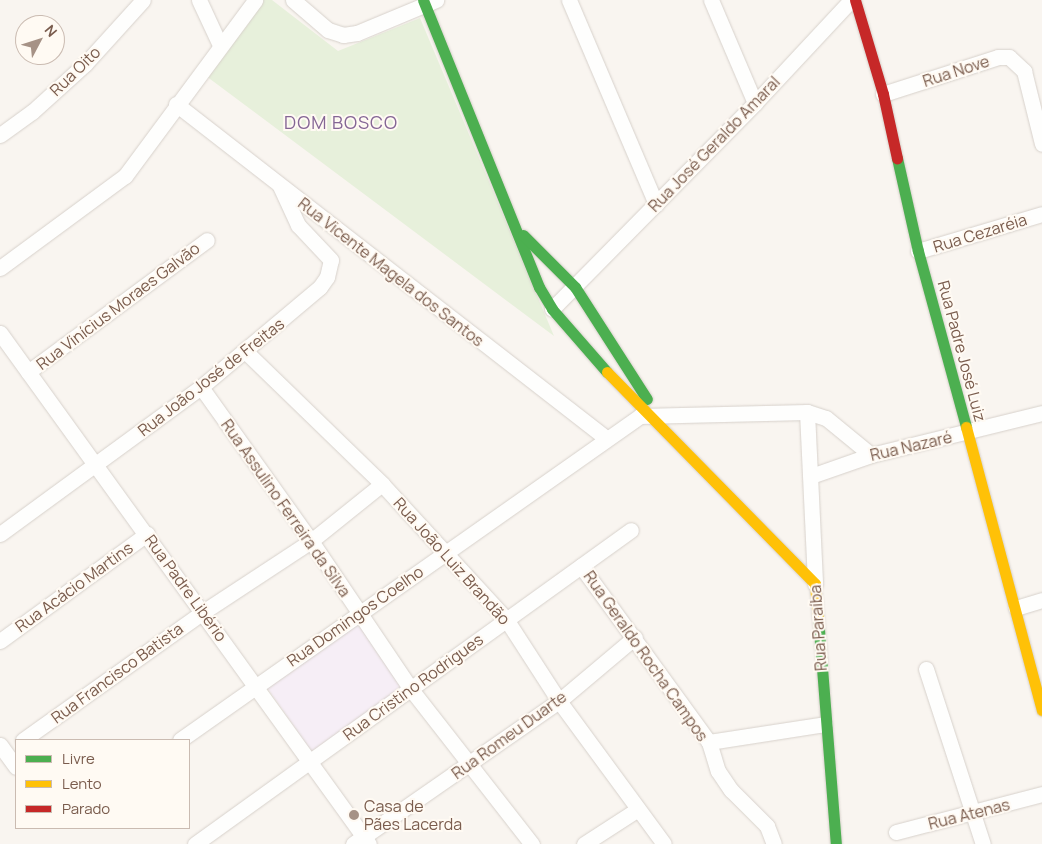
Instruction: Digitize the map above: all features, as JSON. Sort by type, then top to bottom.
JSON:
[{"type":"street","name":"Rua Oito","points":[[0,135],[32,112],[85,64],[143,0]]},
{"type":"street","points":[[199,0],[220,45]]},
{"type":"street","points":[[0,268],[125,176],[254,0]]},
{"type":"street","points":[[293,0],[328,30],[343,35],[356,34],[428,2],[539,287],[552,309],[600,364],[656,419],[815,584]]},
{"type":"street","points":[[569,0],[656,204]]},
{"type":"street","points":[[711,0],[755,103]]},
{"type":"street","name":"Rua José Geraldo Amaral","points":[[552,309],[755,103],[851,0]]},
{"type":"street","name":"Rua Padre José Luiz","points":[[855,0],[883,94],[918,251],[1016,608],[1042,710]]},
{"type":"street","name":"Rua Nove","points":[[883,94],[998,57],[1018,62],[1024,71],[1042,144]]},
{"type":"street","name":"Rua Vicente Magela dos Santos","points":[[176,104],[606,438]]},
{"type":"street","name":"Rua João José de Freitas","points":[[0,534],[96,466],[246,352],[309,299],[327,278],[331,267],[327,254],[291,215],[280,186]]},
{"type":"street","name":"Rua Cezaréia","points":[[918,251],[1042,214]]},
{"type":"street","points":[[518,229],[575,287],[656,419]]},
{"type":"street","name":"Rua Vinícius Moraes Galvão","points":[[28,372],[207,240]]},
{"type":"street","name":"Rua Padre Libério","points":[[0,333],[257,686],[362,842]]},
{"type":"street","points":[[600,364],[616,351]]},
{"type":"street","name":"Rua João Luiz Brandão","points":[[246,352],[382,484],[447,552],[506,619],[559,701],[664,844]]},
{"type":"street","name":"Rua Assulino Ferreira da Silva","points":[[201,387],[311,541],[410,688],[532,844]]},
{"type":"street","points":[[656,419],[807,412],[826,418],[871,455]]},
{"type":"street","name":"Rua Paraíba","points":[[807,412],[815,584],[836,844]]},
{"type":"street","name":"Rua Nazaré","points":[[811,476],[871,455],[968,434],[1042,413]]},
{"type":"street","name":"Rua Domingos Coelho","points":[[181,739],[606,438],[656,419]]},
{"type":"street","name":"Rua Francisco Batista","points":[[24,739],[203,612],[311,541],[382,484]]},
{"type":"street","name":"Rua Cristino Rodrigues","points":[[195,844],[631,530]]},
{"type":"street","name":"Rua Acácio Martins","points":[[0,641],[147,534]]},
{"type":"street","name":"Rua Geraldo Rocha Campos","points":[[581,566],[635,636],[709,742],[718,771],[731,790],[767,826],[774,844]]},
{"type":"street","points":[[1016,608],[1042,600]]},
{"type":"street","name":"Rua Romeu Duarte","points":[[362,842],[559,701],[635,636]]},
{"type":"street","points":[[926,669],[975,814],[983,844]]},
{"type":"street","points":[[709,742],[825,724]]},
{"type":"street","points":[[7,748],[15,765]]},
{"type":"street","name":"Rua Atenas","points":[[896,832],[975,814],[1042,794]]},
{"type":"street","points":[[584,844],[638,809]]},
{"type":"shaded area","points":[[359,621],[405,686],[312,752],[266,686]]},
{"type":"green space","points":[[261,0],[272,0],[338,51],[420,18],[554,336],[202,73]]},
{"type":"traffic: fast","points":[[423,0],[539,287],[552,309],[607,372]]},
{"type":"traffic: fast","points":[[897,158],[918,251],[966,427]]},
{"type":"traffic: fast","points":[[523,235],[575,287],[647,399]]},
{"type":"traffic: fast","points":[[818,617],[836,844]]},
{"type":"traffic: slow","points":[[607,372],[815,584],[818,617]]},
{"type":"traffic: slow","points":[[966,427],[1042,710]]},
{"type":"traffic: jam","points":[[855,0],[883,94],[897,158]]},
{"type":"place","name":"Casa de Pães Lacerda","points":[[354,815]]},
{"type":"district","name":"DOM BOSCO","points":[[341,122]]}]
